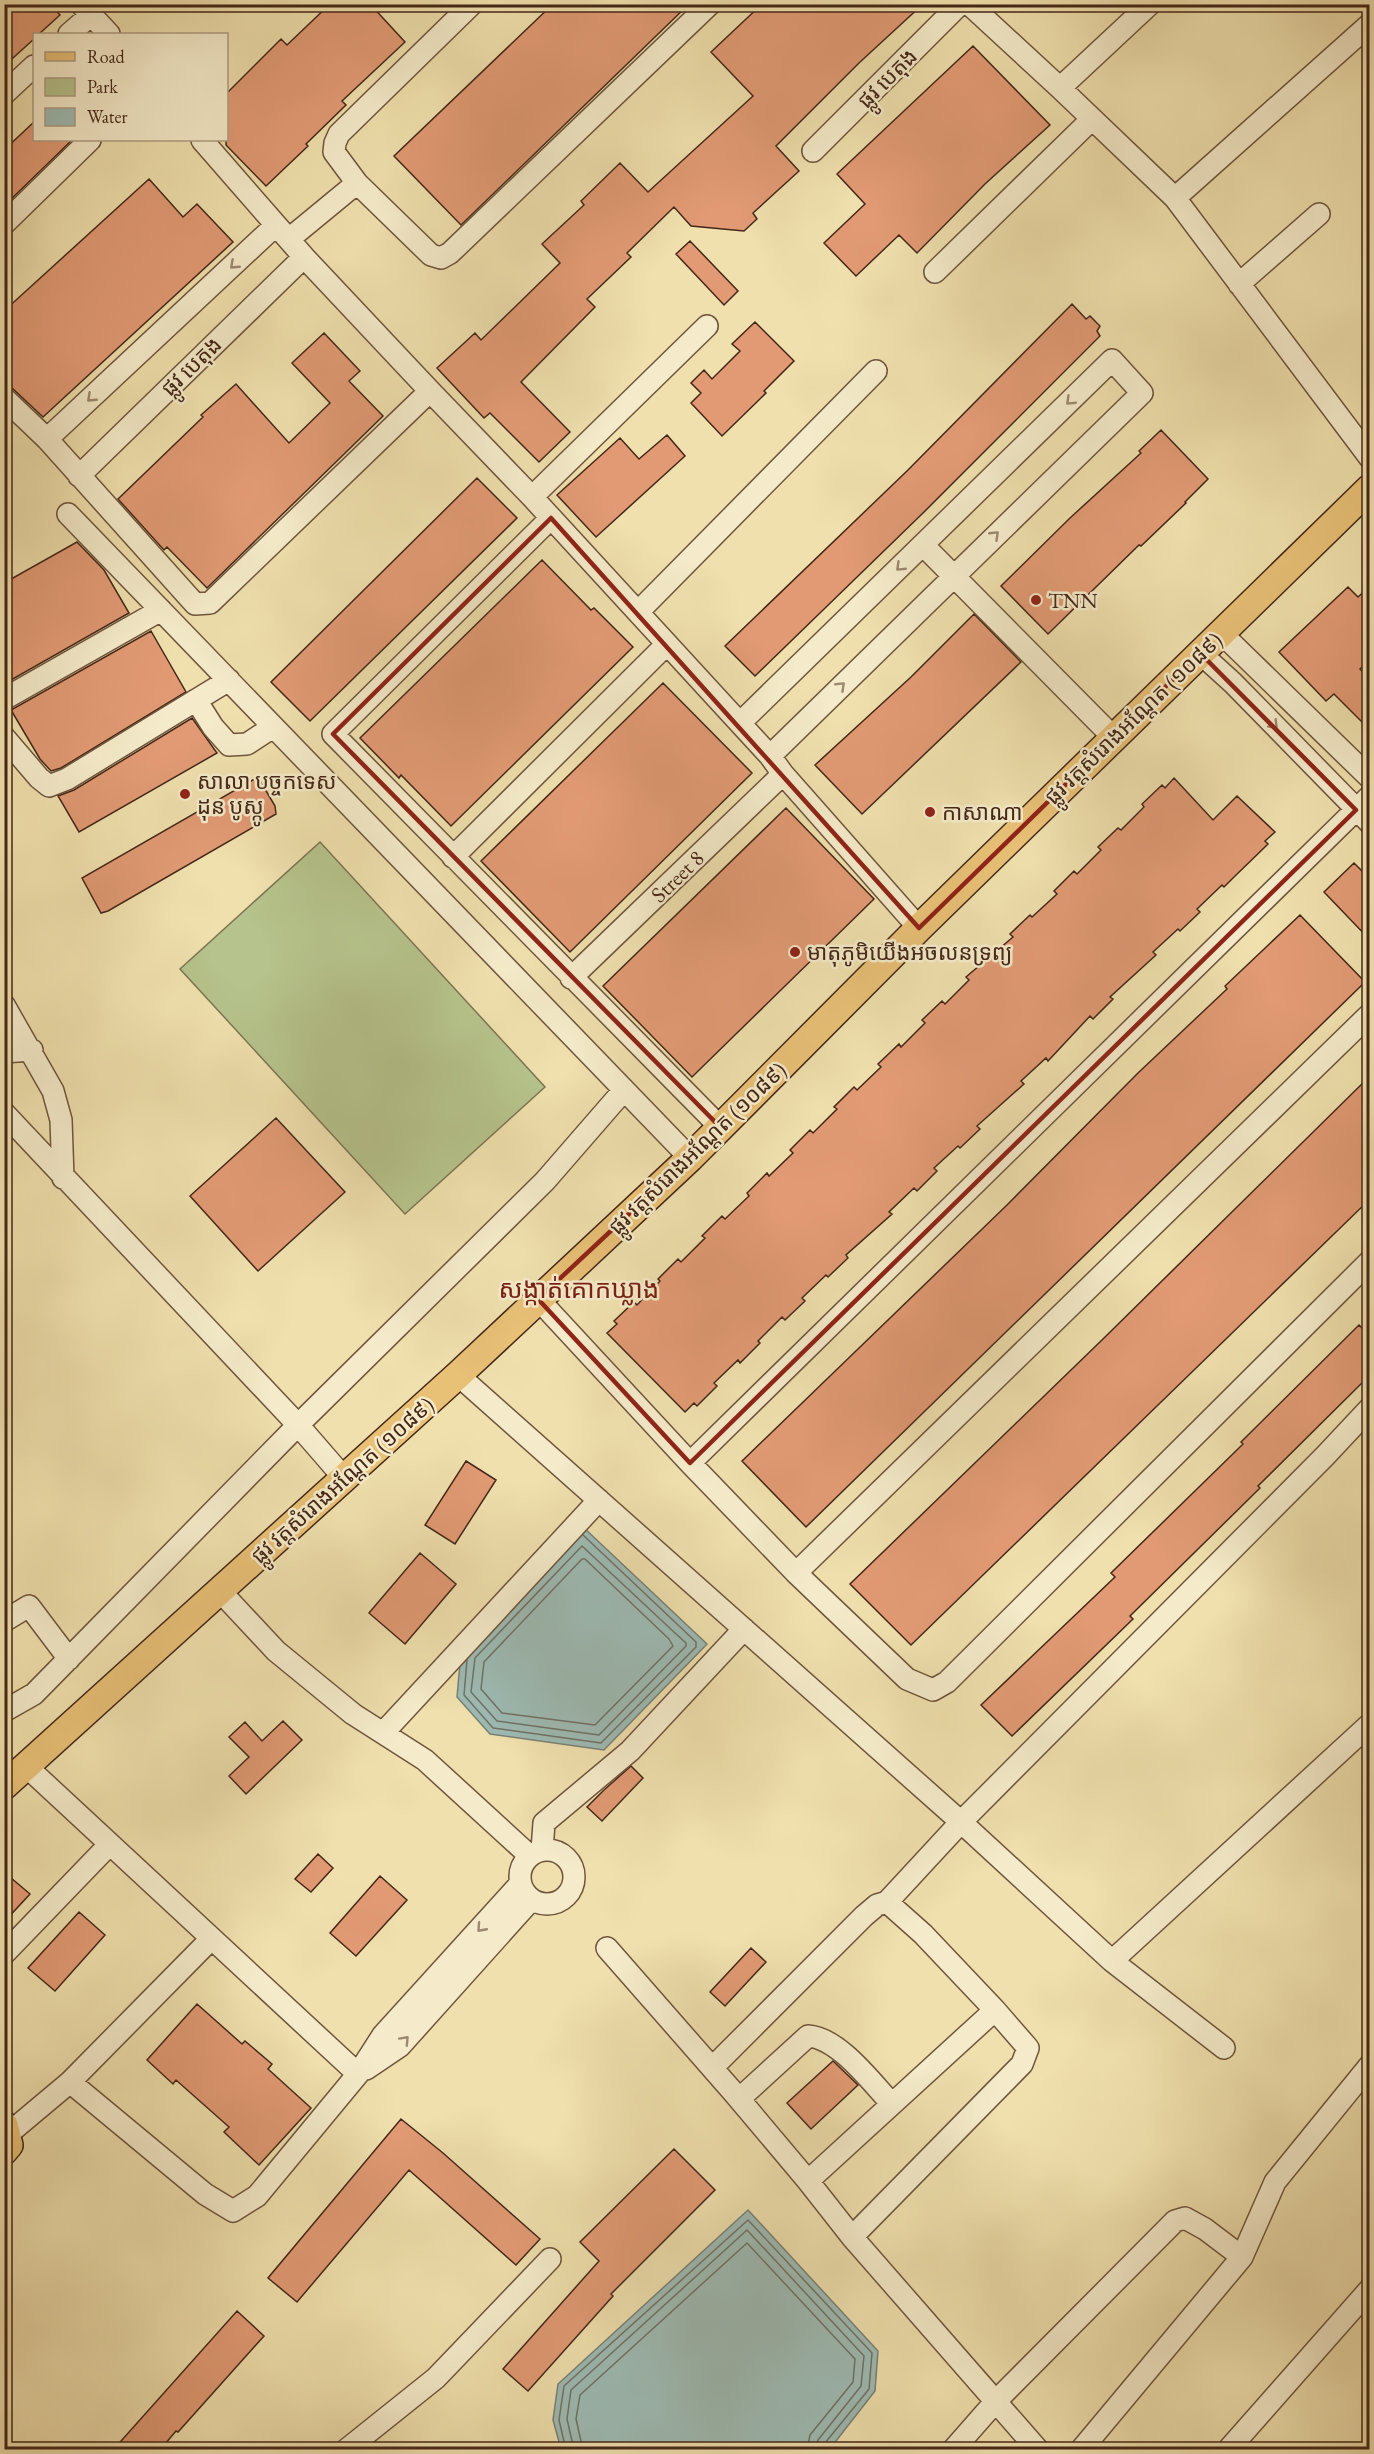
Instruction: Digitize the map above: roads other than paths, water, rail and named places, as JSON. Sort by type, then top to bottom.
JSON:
[{"type":"main road","name":"ផ្លូវ វត្តសំរោងអណ្ដែត (១០៨៩)","points":[[4,1786],[458,1375],[690,1158],[919,928],[1370,488]]},
{"type":"street","points":[[472,4],[339,134],[334,142],[334,152],[357,183],[431,255],[441,258],[450,253],[710,4]]},
{"type":"street","name":"ផ្លូវ បេតុង","points":[[813,151],[960,4]]},
{"type":"street","points":[[969,4],[1175,198],[1370,458]]},
{"type":"street","points":[[1060,88],[1150,4]]},
{"type":"street","points":[[70,33],[86,10],[108,33]]},
{"type":"street","points":[[1175,198],[1370,24]]},
{"type":"street","points":[[4,94],[33,67]]},
{"type":"street","points":[[935,272],[1092,119]]},
{"type":"street","points":[[4,224],[89,141]]},
{"type":"street","points":[[203,141],[304,257],[429,392],[532,497],[740,723],[919,928]]},
{"type":"street","points":[[47,440],[283,232],[357,183]]},
{"type":"street","points":[[1239,284],[1319,214]]},
{"type":"street","name":"ផ្លូវ បេតុង","points":[[79,476],[304,257]]},
{"type":"street","points":[[532,497],[707,326]]},
{"type":"street","points":[[740,723],[1112,360],[1142,393],[770,756]]},
{"type":"street","points":[[638,612],[876,371]]},
{"type":"street","points":[[4,398],[47,440],[195,604],[210,603],[429,392]]},
{"type":"street","points":[[68,514],[690,1158]]},
{"type":"street","points":[[551,518],[333,734],[721,1128]]},
{"type":"street","points":[[923,544],[1113,737]]},
{"type":"street","points":[[4,699],[161,610]]},
{"type":"street","points":[[1220,632],[1370,778]]},
{"type":"street","points":[[453,856],[667,644]]},
{"type":"street","points":[[690,1463],[1365,810],[1200,653]]},
{"type":"street","points":[[4,737],[39,778],[49,786],[67,779],[229,681]]},
{"type":"street","points":[[196,700],[213,727],[229,745],[247,744],[273,727]]},
{"type":"street","name":"Street 8","points":[[571,978],[783,774]]},
{"type":"street","points":[[4,1005],[32,1050],[53,1091],[61,1120],[63,1178]]},
{"type":"street","points":[[796,1573],[1370,1014]]},
{"type":"street","points":[[4,1052],[32,1050]]},
{"type":"street","points":[[4,1711],[34,1695],[298,1425],[545,1181],[624,1090]]},
{"type":"street","points":[[4,1113],[298,1425],[344,1478]]},
{"type":"street","points":[[538,1299],[796,1573],[907,1679],[933,1690],[947,1682],[1370,1261]]},
{"type":"street","points":[[458,1375],[961,1822],[1112,1960],[1224,2048]]},
{"type":"street","points":[[712,2068],[864,1916],[877,1905],[887,1902],[961,1822],[1370,1408]]},
{"type":"street","points":[[383,1733],[599,1500]]},
{"type":"street","points":[[220,1591],[276,1651],[353,1714],[425,1760],[536,1853],[556,1851],[567,1857],[574,1869],[575,1882],[566,1898],[548,1905],[526,1892],[521,1868],[536,1853],[544,1823],[630,1751],[744,1629]]},
{"type":"street","points":[[4,1621],[29,1606],[69,1659]]},
{"type":"street","points":[[1112,1960],[1370,1724]]},
{"type":"street","points":[[27,1767],[358,2074]]},
{"type":"street","points":[[4,1954],[109,1845]]},
{"type":"street","points":[[70,2082],[205,2194],[233,2211],[257,2196],[358,2074],[383,2035],[526,1892]]},
{"type":"street","points":[[852,2237],[1022,2064],[1028,2048],[923,1934],[887,1902]]},
{"type":"street","points":[[6,2136],[70,2082],[212,1940]]},
{"type":"street","points":[[608,1948],[739,2099],[852,2237],[1038,2450]]},
{"type":"street","points":[[808,2181],[994,2010]]},
{"type":"street","points":[[739,2099],[808,2036],[820,2037],[841,2051],[892,2104]]},
{"type":"street","points":[[1081,2450],[1242,2257],[1275,2182],[1370,2065]]},
{"type":"street","points":[[953,2450],[996,2401],[1175,2221],[1185,2218],[1205,2229],[1242,2257]]},
{"type":"street","points":[[346,2450],[436,2378],[550,2259]]},
{"type":"street","points":[[1228,2450],[1370,2289]]},
{"type":"water","points":[[582,1526],[707,1644],[604,1750],[490,1734],[457,1697],[461,1652]]},
{"type":"water","points":[[748,2210],[878,2351],[875,2391],[836,2441],[827,2450],[561,2449],[553,2420],[558,2384]]},
{"type":"place","name":"TNN","points":[[1036,600]]},
{"type":"place","name":"សាលា បច្ចកទេស ដុន បូស្កូ","points":[[185,794]]},
{"type":"place","name":"កាសាណា","points":[[930,812]]},
{"type":"place","name":"មាតុភូមិយើងអចលនទ្រព្យ","points":[[795,952]]},
{"type":"district","name":"សង្កាត់គោកឃ្លាង","points":[[579,1289]]}]
